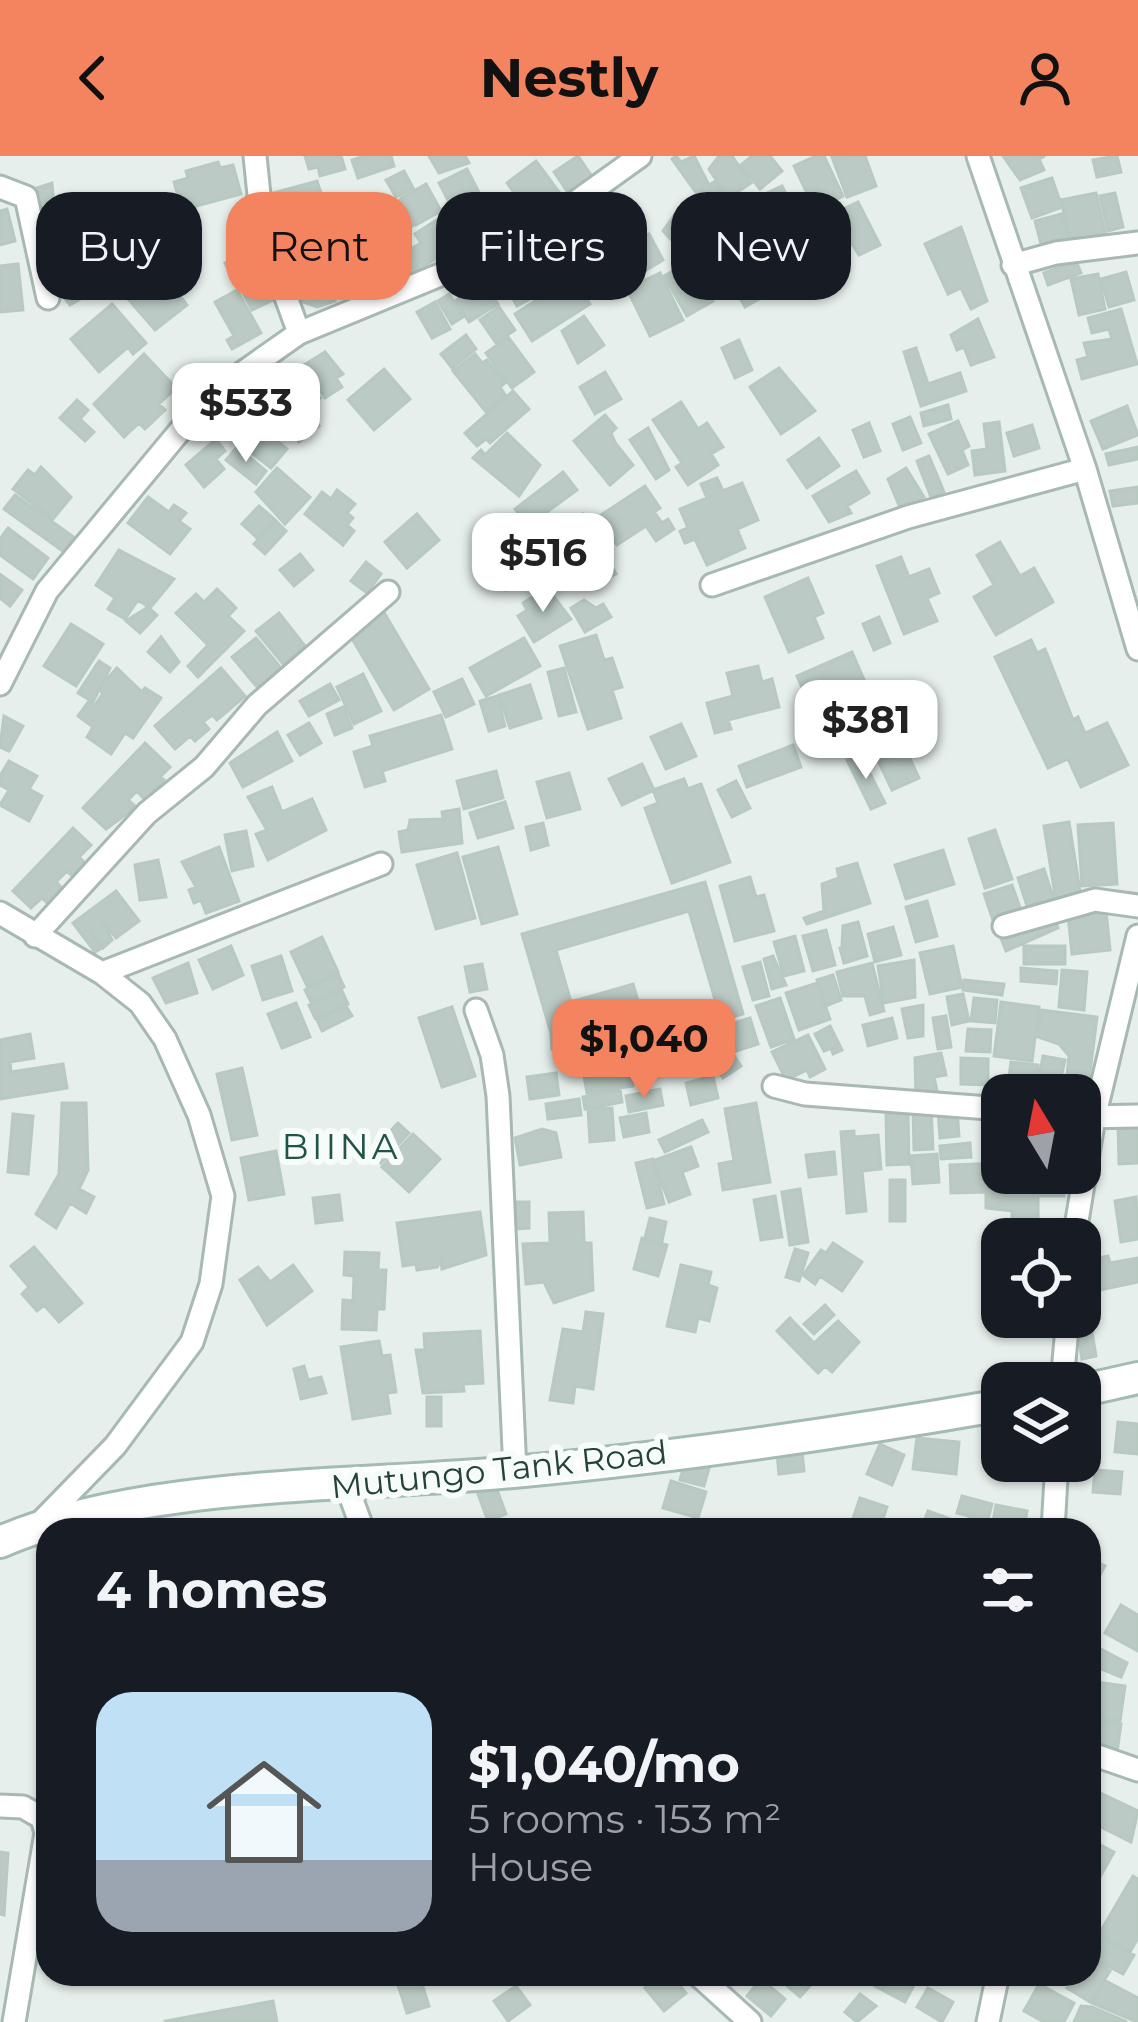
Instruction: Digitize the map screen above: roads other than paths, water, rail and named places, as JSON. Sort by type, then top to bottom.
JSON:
[{"type":"street","points":[[255,156],[262,234],[298,334]]},
{"type":"street","points":[[0,684],[46,591],[208,397],[298,334],[520,242],[640,156]]},
{"type":"street","points":[[978,156],[1085,470],[1138,649]]},
{"type":"street","points":[[0,187],[26,197],[36,243]]},
{"type":"street","points":[[1013,265],[1056,253],[1138,244]]},
{"type":"street","points":[[712,585],[908,518],[1085,470]]},
{"type":"street","points":[[35,936],[147,813],[205,766],[257,705],[388,592]]},
{"type":"street","points":[[102,974],[381,864]]},
{"type":"street","points":[[1004,926],[1095,900],[1138,906]]},
{"type":"street","points":[[0,913],[102,974],[140,1004],[165,1040],[199,1115],[223,1196],[219,1238],[192,1342],[115,1446],[45,1518]]},
{"type":"street","points":[[1099,1074],[1138,936]]},
{"type":"street","points":[[476,1010],[492,1055],[499,1096],[515,1472]]},
{"type":"street","points":[[774,1086],[805,1094],[981,1107]]},
{"type":"street","points":[[1101,1117],[1138,1116]]},
{"type":"street","points":[[1101,1386],[1138,1378]]},
{"type":"street","name":"Mutungo Tank Road","points":[[74,1518],[140,1504],[515,1472],[981,1408]]},
{"type":"street","points":[[1054,1518],[1056,1482]]},
{"type":"street","points":[[346,1484],[359,1518]]},
{"type":"street","name":"Mutungo Tank Road","points":[[0,1542],[36,1526]]},
{"type":"street","points":[[1101,1758],[1138,1770]]},
{"type":"street","points":[[0,1806],[36,1815]]},
{"type":"street","points":[[14,2022],[36,1914]]},
{"type":"street","points":[[710,1986],[750,2022]]},
{"type":"street","points":[[988,2022],[996,1986]]},
{"type":"district","name":"BIINA","points":[[341,1146]]}]
